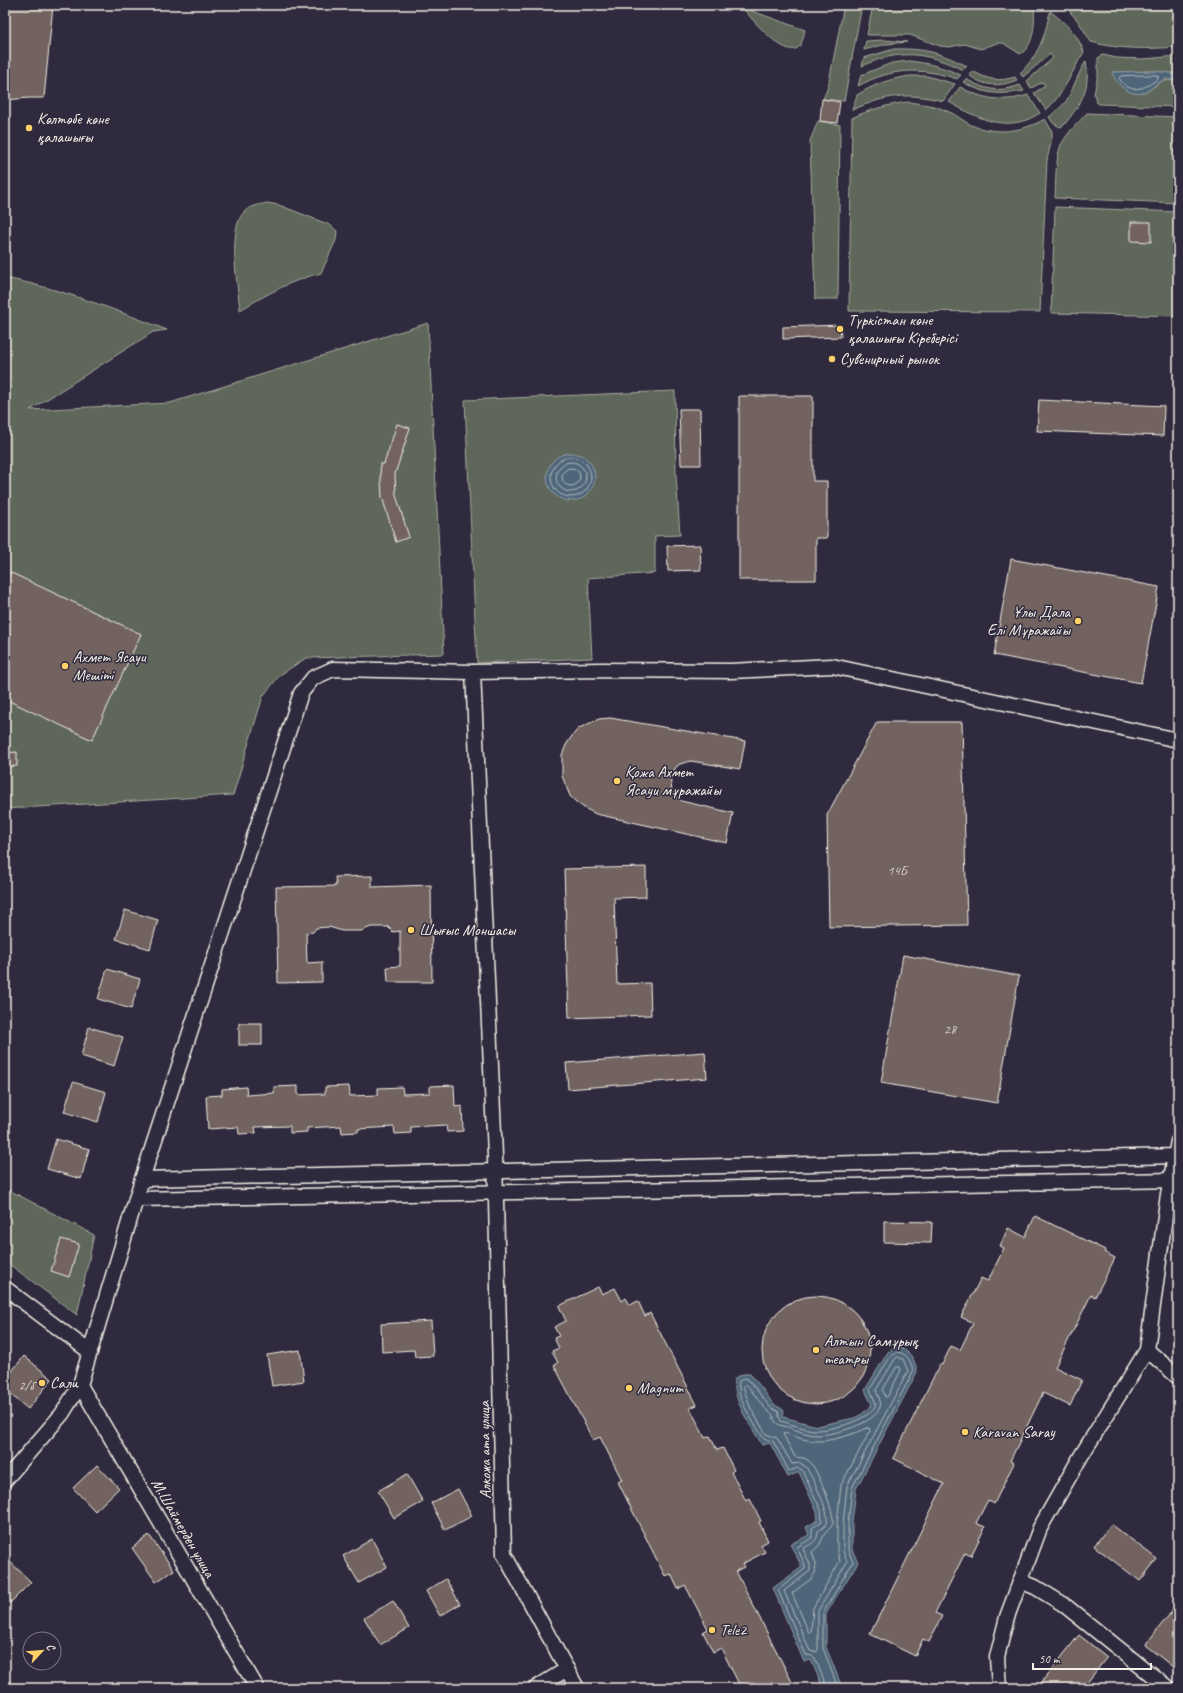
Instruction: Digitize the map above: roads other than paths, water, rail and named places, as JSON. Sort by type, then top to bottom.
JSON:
[{"type":"street","points":[[5,1480],[62,1414],[80,1385],[142,1179],[301,693],[313,678],[333,669],[473,672],[601,670],[731,671],[832,666],[1178,740]]},
{"type":"street","name":"Алкожа ата улица","points":[[473,672],[496,1171],[504,1554],[577,1688]]},
{"type":"street","points":[[998,1688],[997,1657],[1007,1617],[1040,1528],[1081,1456],[1147,1350],[1174,1180],[1178,1141]]},
{"type":"street","points":[[142,1179],[1177,1156]]},
{"type":"street","points":[[136,1199],[1174,1180]]},
{"type":"street","points":[[5,1288],[90,1352]]},
{"type":"street","points":[[1147,1350],[1178,1377]]},
{"type":"street","name":"М.Шаймерден улица","points":[[80,1385],[257,1688]]},
{"type":"street","points":[[1020,1581],[1035,1587],[1063,1604],[1168,1688]]},
{"type":"street","points":[[536,1688],[567,1669]]},
{"type":"water","points":[[1155,71],[1178,74],[1178,80],[1164,80],[1146,92],[1135,93],[1125,90],[1117,82],[1112,72]]},
{"type":"water","points":[[566,453],[576,453],[588,460],[595,472],[595,482],[588,494],[576,501],[566,501],[558,497],[551,490],[547,482],[547,472],[551,464],[558,457]]},
{"type":"water","points":[[896,1347],[905,1350],[911,1356],[915,1363],[917,1372],[856,1489],[852,1523],[852,1550],[858,1562],[826,1614],[826,1647],[842,1687],[823,1688],[811,1660],[804,1662],[773,1588],[802,1567],[790,1544],[809,1535],[806,1527],[818,1520],[817,1512],[799,1472],[788,1477],[770,1443],[762,1445],[739,1404],[736,1396],[735,1378],[743,1374],[750,1374],[773,1404],[784,1410],[783,1417],[817,1426],[854,1418],[862,1414],[872,1405],[865,1390],[888,1352]]},
{"type":"place","name":"Көлтөбе көне қалашығы","points":[[29,128]]},
{"type":"place","name":"Түркістан көне қалашығы Кіреберісі","points":[[840,329]]},
{"type":"place","name":"Сувенирный рынок","points":[[832,359]]},
{"type":"place","name":"Ұлы Дала Елі Мұражайы","points":[[1078,621]]},
{"type":"place","name":"Ахмет Ясауи Мешіті","points":[[65,666]]},
{"type":"place","name":"Қожа Ахмет Ясауи мұражайы","points":[[617,781]]},
{"type":"place","name":"Шығыс Моншасы","points":[[411,930]]},
{"type":"place","name":"Алтын Самұрық театры","points":[[816,1350]]},
{"type":"place","name":"Сали","points":[[42,1383]]},
{"type":"place","name":"Magnum","points":[[629,1388]]},
{"type":"place","name":"Karavan Saray","points":[[965,1432]]},
{"type":"place","name":"Tele2","points":[[712,1630]]}]
